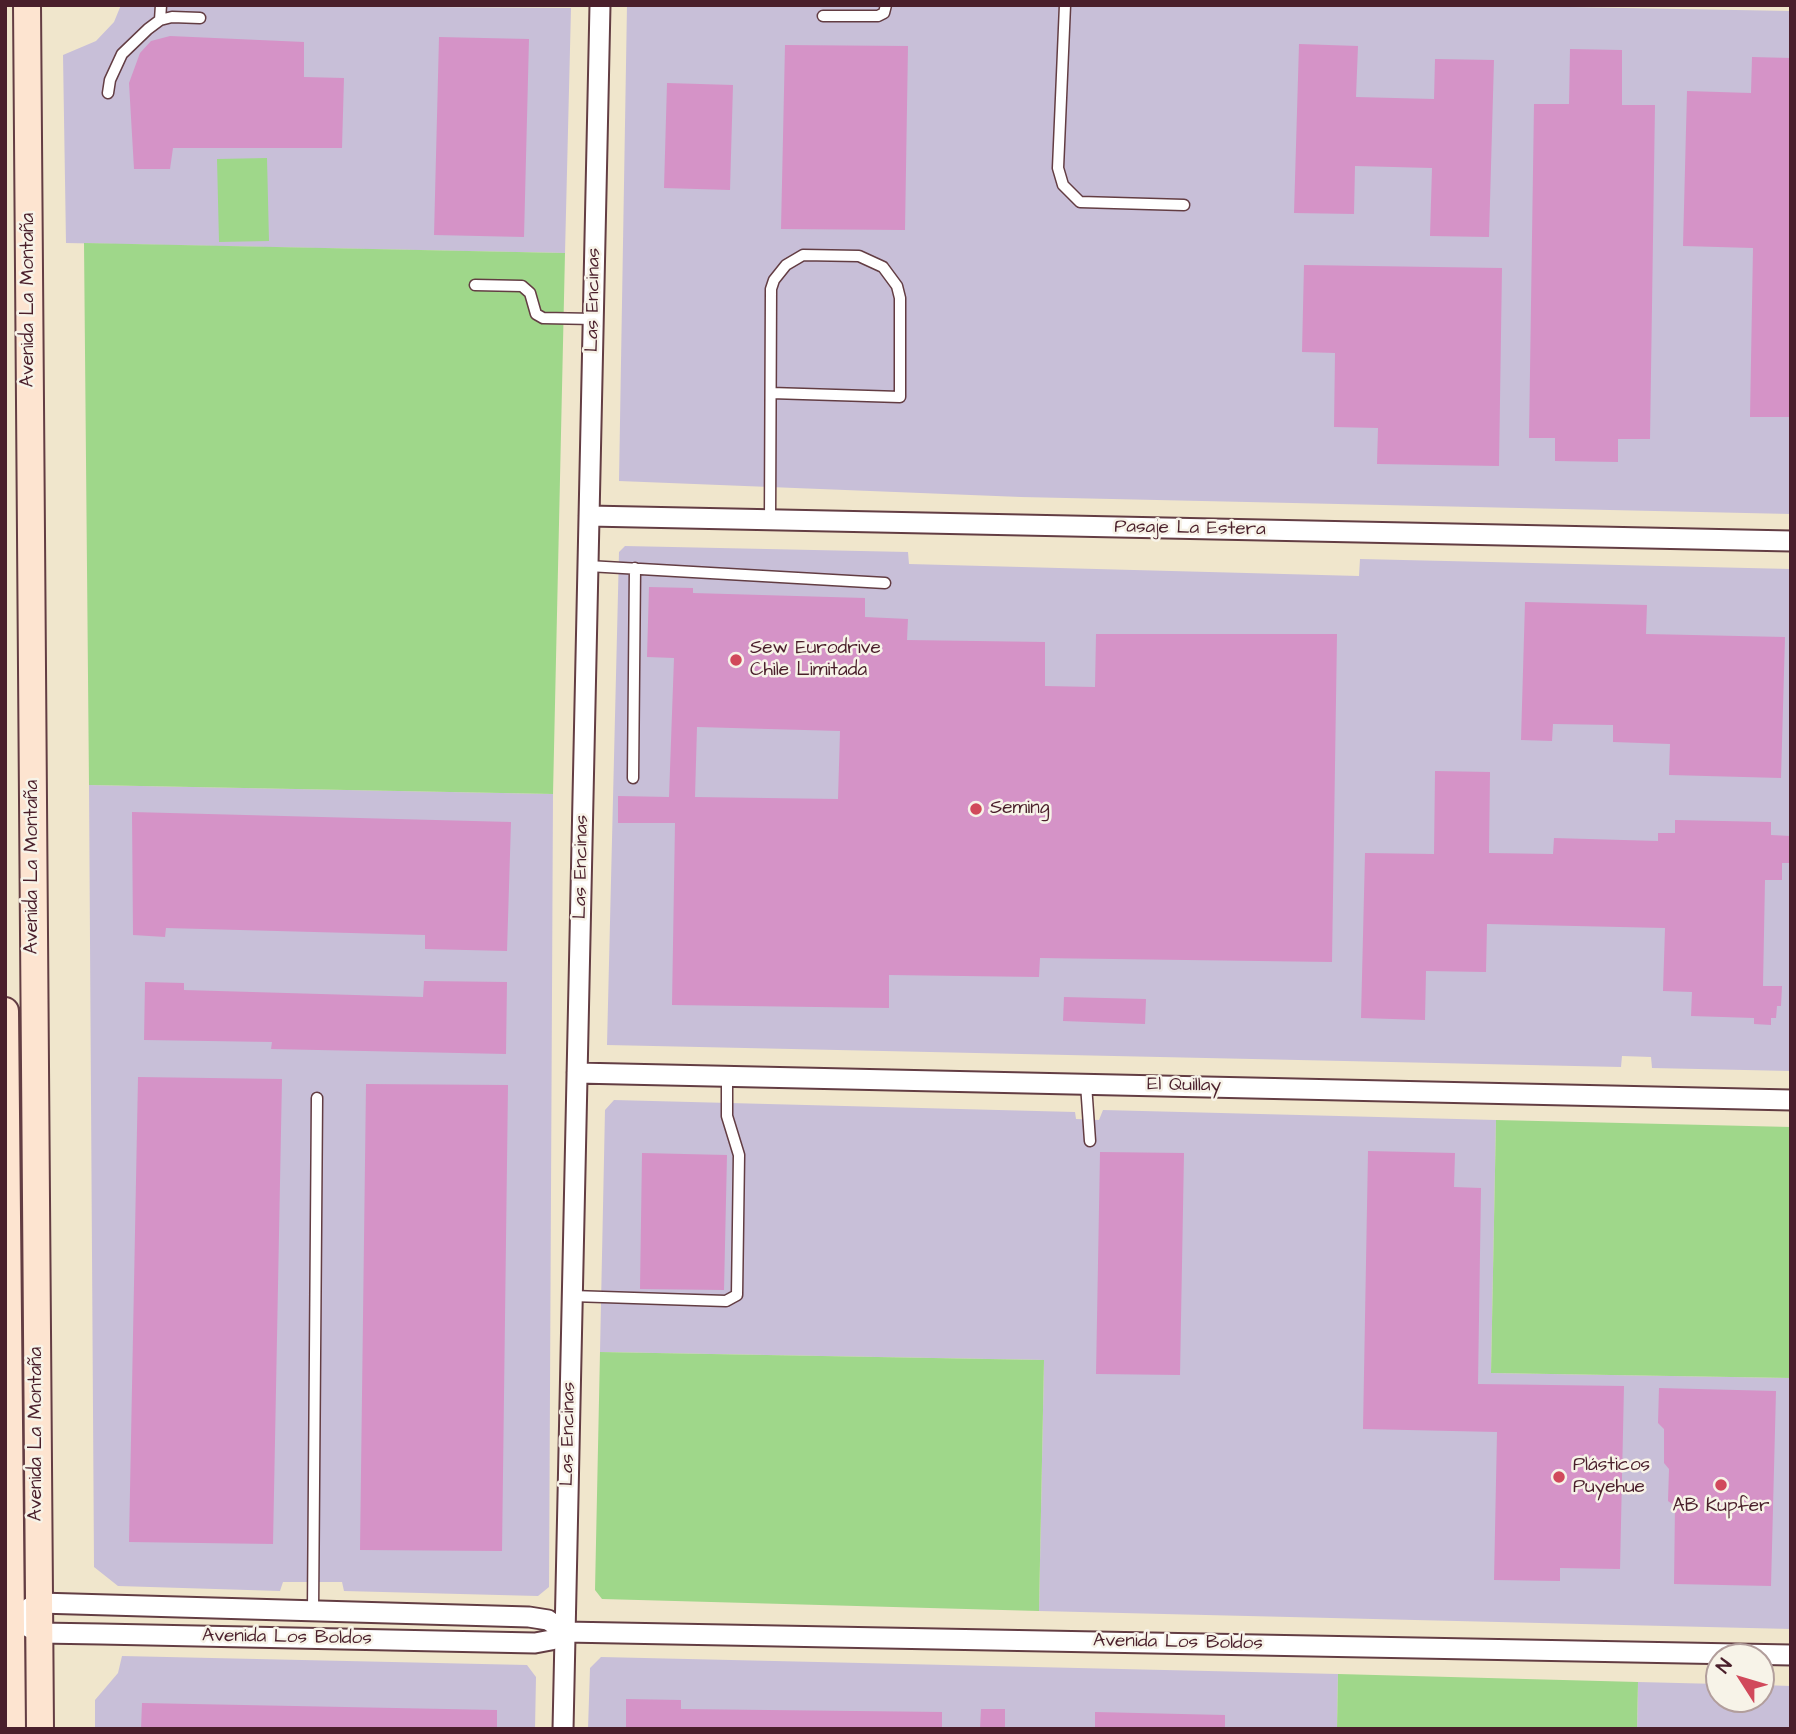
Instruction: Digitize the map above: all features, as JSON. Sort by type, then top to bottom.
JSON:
[{"type":"main road","name":"Avenida La Montaña","points":[[27,5],[40,1729]]},
{"type":"main road","name":"Avenida La Montaña","points":[[5,1011],[8,1617],[12,1729]]},
{"type":"street","name":"Las Encinas","points":[[563,1729],[600,5]]},
{"type":"street","name":"Pasaje La Estera","points":[[589,516],[1791,541]]},
{"type":"street","name":"El Quillay","points":[[578,1073],[1791,1100]]},
{"type":"street","name":"Avenida Los Boldos","points":[[8,1617],[38,1603],[529,1616],[548,1620],[565,1632]]},
{"type":"street","name":"Avenida Los Boldos","points":[[8,1617],[39,1633],[535,1643],[551,1640],[565,1632],[1791,1655]]},
{"type":"lane","points":[[160,20],[161,5]]},
{"type":"lane","points":[[823,16],[878,16],[884,13],[887,5]]},
{"type":"lane","points":[[1065,5],[1058,169],[1063,185],[1080,202],[1184,205]]},
{"type":"lane","points":[[108,93],[110,80],[122,54],[160,20],[173,17],[200,18]]},
{"type":"lane","points":[[770,520],[771,289],[779,272],[803,256],[859,256],[883,267],[897,286],[900,298],[900,397],[771,393]]},
{"type":"lane","points":[[475,285],[522,286],[530,293],[536,314],[543,318],[594,319]]},
{"type":"lane","points":[[589,566],[885,583]]},
{"type":"lane","points":[[633,778],[635,568]]},
{"type":"lane","points":[[572,1296],[726,1301],[737,1295],[739,1155],[727,1116],[727,1076]]},
{"type":"lane","points":[[1086,1084],[1090,1141]]},
{"type":"lane","points":[[313,1611],[317,1098]]},
{"type":"shaded area","points":[[121,5],[571,8],[565,253],[66,243],[63,55],[96,41],[114,22]]},
{"type":"shaded area","points":[[627,5],[1459,5],[1791,11],[1791,514],[1021,497],[619,481]]},
{"type":"shaded area","points":[[625,546],[908,552],[909,564],[1359,576],[1360,559],[1791,569],[1791,1071],[1652,1068],[1651,1057],[1622,1056],[1621,1067],[607,1045],[619,552]]},
{"type":"shaded area","points":[[89,785],[553,794],[549,1587],[538,1596],[344,1591],[342,1582],[283,1582],[280,1591],[118,1586],[94,1567]]},
{"type":"shaded area","points":[[614,1100],[1075,1112],[1076,1119],[1099,1120],[1103,1110],[1496,1120],[1491,1373],[1791,1378],[1791,1629],[1039,1611],[1044,1360],[600,1352],[605,1110]]},
{"type":"shaded area","points":[[122,1656],[527,1665],[536,1677],[535,1729],[95,1729],[95,1700],[118,1673]]},
{"type":"shaded area","points":[[601,1657],[1338,1674],[1337,1729],[588,1729],[590,1668]]},
{"type":"shaded area","points":[[1638,1682],[1705,1684],[1705,1713],[1775,1713],[1775,1685],[1791,1686],[1791,1729],[1637,1729]]},
{"type":"green space","points":[[267,158],[269,241],[219,242],[217,159]]},
{"type":"green space","points":[[84,243],[565,253],[553,794],[89,785]]},
{"type":"green space","points":[[1496,1120],[1791,1127],[1791,1378],[1491,1373]]},
{"type":"green space","points":[[600,1352],[1044,1360],[1039,1611],[602,1599],[595,1590]]},
{"type":"green space","points":[[1338,1674],[1638,1682],[1637,1729],[1337,1729]]},
{"type":"building","points":[[170,36],[304,42],[304,77],[344,78],[342,148],[173,148],[170,169],[134,169],[129,83],[140,53],[151,41]]},
{"type":"building","points":[[439,37],[529,39],[524,237],[434,235]]},
{"type":"building","points":[[1299,44],[1358,46],[1356,97],[1434,99],[1435,59],[1494,60],[1489,237],[1430,236],[1432,168],[1355,166],[1354,214],[1294,213]]},
{"type":"building","points":[[785,45],[908,46],[905,230],[781,229]]},
{"type":"building","points":[[1570,49],[1622,50],[1622,105],[1655,105],[1650,439],[1618,439],[1618,462],[1555,461],[1555,438],[1529,438],[1534,104],[1569,104]]},
{"type":"building","points":[[1752,57],[1791,58],[1791,417],[1750,417],[1753,248],[1683,246],[1687,91],[1751,93]]},
{"type":"building","points":[[667,83],[733,85],[730,190],[664,188]]},
{"type":"building","points":[[1304,265],[1502,268],[1499,466],[1377,464],[1378,428],[1334,427],[1335,353],[1302,352]]},
{"type":"building","points":[[649,587],[693,588],[693,593],[865,598],[865,617],[908,619],[907,640],[1045,642],[1045,686],[1095,687],[1096,634],[1337,634],[1332,962],[1040,958],[1039,977],[889,975],[889,1008],[672,1005],[675,823],[618,823],[618,796],[669,797],[674,658],[647,657]],"holes":[[[697,727],[840,731],[838,799],[695,797]]]},
{"type":"building","points":[[1525,602],[1647,605],[1646,634],[1785,637],[1781,778],[1669,775],[1670,744],[1613,742],[1613,725],[1553,724],[1552,741],[1521,740]]},
{"type":"building","points":[[1435,771],[1490,772],[1489,853],[1553,854],[1554,838],[1658,841],[1658,833],[1675,833],[1675,820],[1771,822],[1771,835],[1791,836],[1790,863],[1782,863],[1782,880],[1765,880],[1763,986],[1782,986],[1781,1006],[1777,1006],[1776,1018],[1771,1018],[1771,1025],[1754,1024],[1754,1018],[1691,1016],[1692,992],[1663,991],[1665,928],[1487,924],[1486,972],[1426,971],[1425,1020],[1361,1018],[1365,853],[1434,854]]},
{"type":"building","points":[[132,812],[511,822],[507,951],[425,949],[425,935],[166,928],[165,937],[133,935]]},
{"type":"building","points":[[424,981],[507,982],[506,1054],[271,1049],[272,1042],[144,1040],[145,982],[184,983],[184,990],[423,997]]},
{"type":"building","points":[[1064,997],[1146,999],[1145,1024],[1063,1021]]},
{"type":"building","points":[[138,1077],[282,1079],[273,1544],[129,1542]]},
{"type":"building","points":[[366,1084],[508,1085],[502,1551],[360,1550]]},
{"type":"building","points":[[1368,1151],[1455,1153],[1454,1187],[1481,1188],[1478,1384],[1624,1386],[1620,1569],[1560,1568],[1560,1581],[1494,1580],[1497,1432],[1363,1429]]},
{"type":"building","points":[[1100,1152],[1184,1153],[1180,1375],[1096,1374]]},
{"type":"building","points":[[642,1153],[727,1155],[724,1290],[640,1289]]},
{"type":"building","name":"AB Kupfer","points":[[1659,1388],[1776,1391],[1771,1586],[1674,1584],[1675,1506],[1668,1501],[1669,1469],[1664,1463],[1664,1429],[1658,1423]]},
{"type":"building","points":[[626,1699],[681,1700],[681,1709],[942,1712],[942,1729],[626,1729]]},
{"type":"building","points":[[142,1703],[497,1710],[497,1729],[141,1729]]},
{"type":"building","points":[[981,1709],[1005,1709],[1005,1729],[980,1729]]},
{"type":"building","points":[[1095,1712],[1225,1715],[1225,1729],[1095,1729]]},
{"type":"place","name":"Sew Eurodrive Chile Limitada","points":[[736,660]]},
{"type":"place","name":"Seming","points":[[976,809]]},
{"type":"place","name":"Plásticos Puyehue","points":[[1559,1477]]},
{"type":"place","name":"AB Kupfer","points":[[1721,1485]]}]
